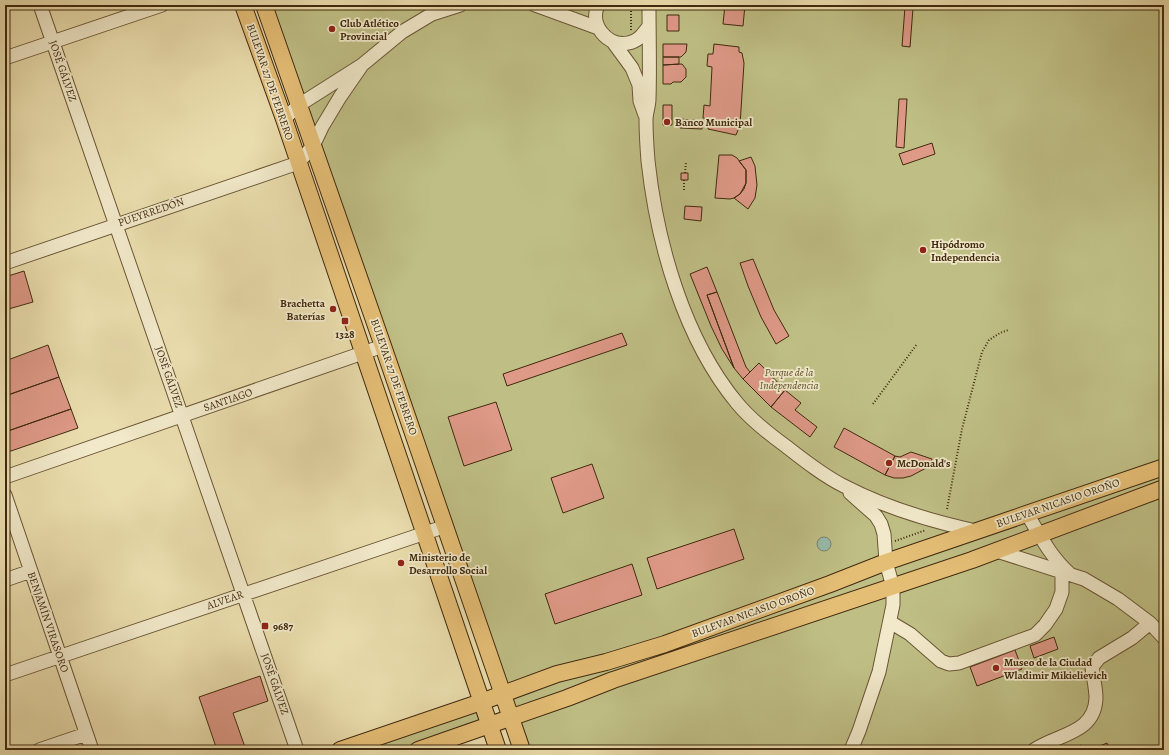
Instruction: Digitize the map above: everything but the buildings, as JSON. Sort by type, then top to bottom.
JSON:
[{"type":"main road","name":"BULEVAR 27 DE FEBRERO","points":[[243,5],[284,119],[498,750]]},
{"type":"main road","name":"BULEVAR 27 DE FEBRERO","points":[[264,5],[384,346],[522,750]]},
{"type":"main road","name":"BULEVAR NICASIO OROÑO","points":[[340,750],[503,695],[557,674],[606,662],[665,644],[886,562],[1164,467]]},
{"type":"main road","name":"BULEVAR NICASIO OROÑO","points":[[418,750],[613,680],[997,551],[1164,488]]},
{"type":"street","name":"JOSÉ GÁLVEZ","points":[[40,5],[297,750]]},
{"type":"street","points":[[5,58],[162,5]]},
{"type":"street","points":[[284,119],[299,104],[362,65],[402,32],[432,14],[460,5]]},
{"type":"street","points":[[535,5],[598,28]]},
{"type":"street","points":[[598,5],[595,18],[598,28],[604,37],[613,42],[627,44],[640,38],[649,26]]},
{"type":"street","points":[[649,6],[649,102],[646,118],[648,161],[661,239],[675,285],[690,326],[710,365],[738,404],[767,432],[808,464],[844,486],[912,515],[938,523],[976,531]]},
{"type":"street","points":[[613,42],[632,68],[638,85],[640,102],[646,118]]},
{"type":"street","points":[[298,163],[313,146],[336,103],[362,65]]},
{"type":"street","name":"PUEYRREDÓN","points":[[5,263],[298,163]]},
{"type":"street","name":"SANTIAGO","points":[[5,477],[384,346]]},
{"type":"street","points":[[844,486],[876,516],[881,524],[884,534],[886,562],[893,587],[893,605],[879,672],[851,750]]},
{"type":"street","name":"BENJAMÍN VIRASORO","points":[[5,495],[92,750]]},
{"type":"street","points":[[890,622],[910,634],[941,661],[949,664],[958,663],[1035,635],[1045,625],[1056,609],[1062,592],[1066,573],[1048,550],[1027,514]]},
{"type":"street","name":"ALVEAR","points":[[5,675],[424,532],[446,526]]},
{"type":"street","points":[[997,551],[1084,580],[1118,599],[1150,623],[1164,638]]},
{"type":"street","points":[[5,580],[31,571]]},
{"type":"street","points":[[1034,750],[1042,744],[1078,730],[1091,718],[1096,699],[1092,667],[1099,658],[1132,638],[1150,623]]},
{"type":"street","points":[[39,750],[86,734]]},
{"type":"path","points":[[631,5],[631,34]]},
{"type":"path","points":[[685,173],[686,162]]},
{"type":"path","points":[[684,180],[684,190]]},
{"type":"path","points":[[947,510],[962,429],[982,352],[989,340],[1008,330]]},
{"type":"path","points":[[872,404],[917,344]]},
{"type":"path","points":[[890,542],[931,528]]},
{"type":"green space","name":"Parque de la Independencia","points":[[264,5],[1164,5],[1164,750],[522,750]]},
{"type":"green space","points":[[481,702],[489,725],[418,750],[340,750]]},
{"type":"shaded area","points":[[821,537],[827,537],[831,541],[831,547],[827,551],[821,551],[817,547],[817,541]]},
{"type":"place","name":"Club Atlético Provincial","points":[[332,29]]},
{"type":"place","name":"Banco Municipal","points":[[667,122]]},
{"type":"place","name":"Hipódromo Independencia","points":[[923,250]]},
{"type":"place","name":"Brachetta Baterías","points":[[333,309]]},
{"type":"place","name":"1328","points":[[345,321]]},
{"type":"place","name":"McDonald's","points":[[889,463]]},
{"type":"place","name":"Ministerio de Desarrollo Social","points":[[401,563]]},
{"type":"place","name":"9687","points":[[265,626]]},
{"type":"place","name":"Museo de la Ciudad Wladimir Mikielievich","points":[[996,668]]}]
